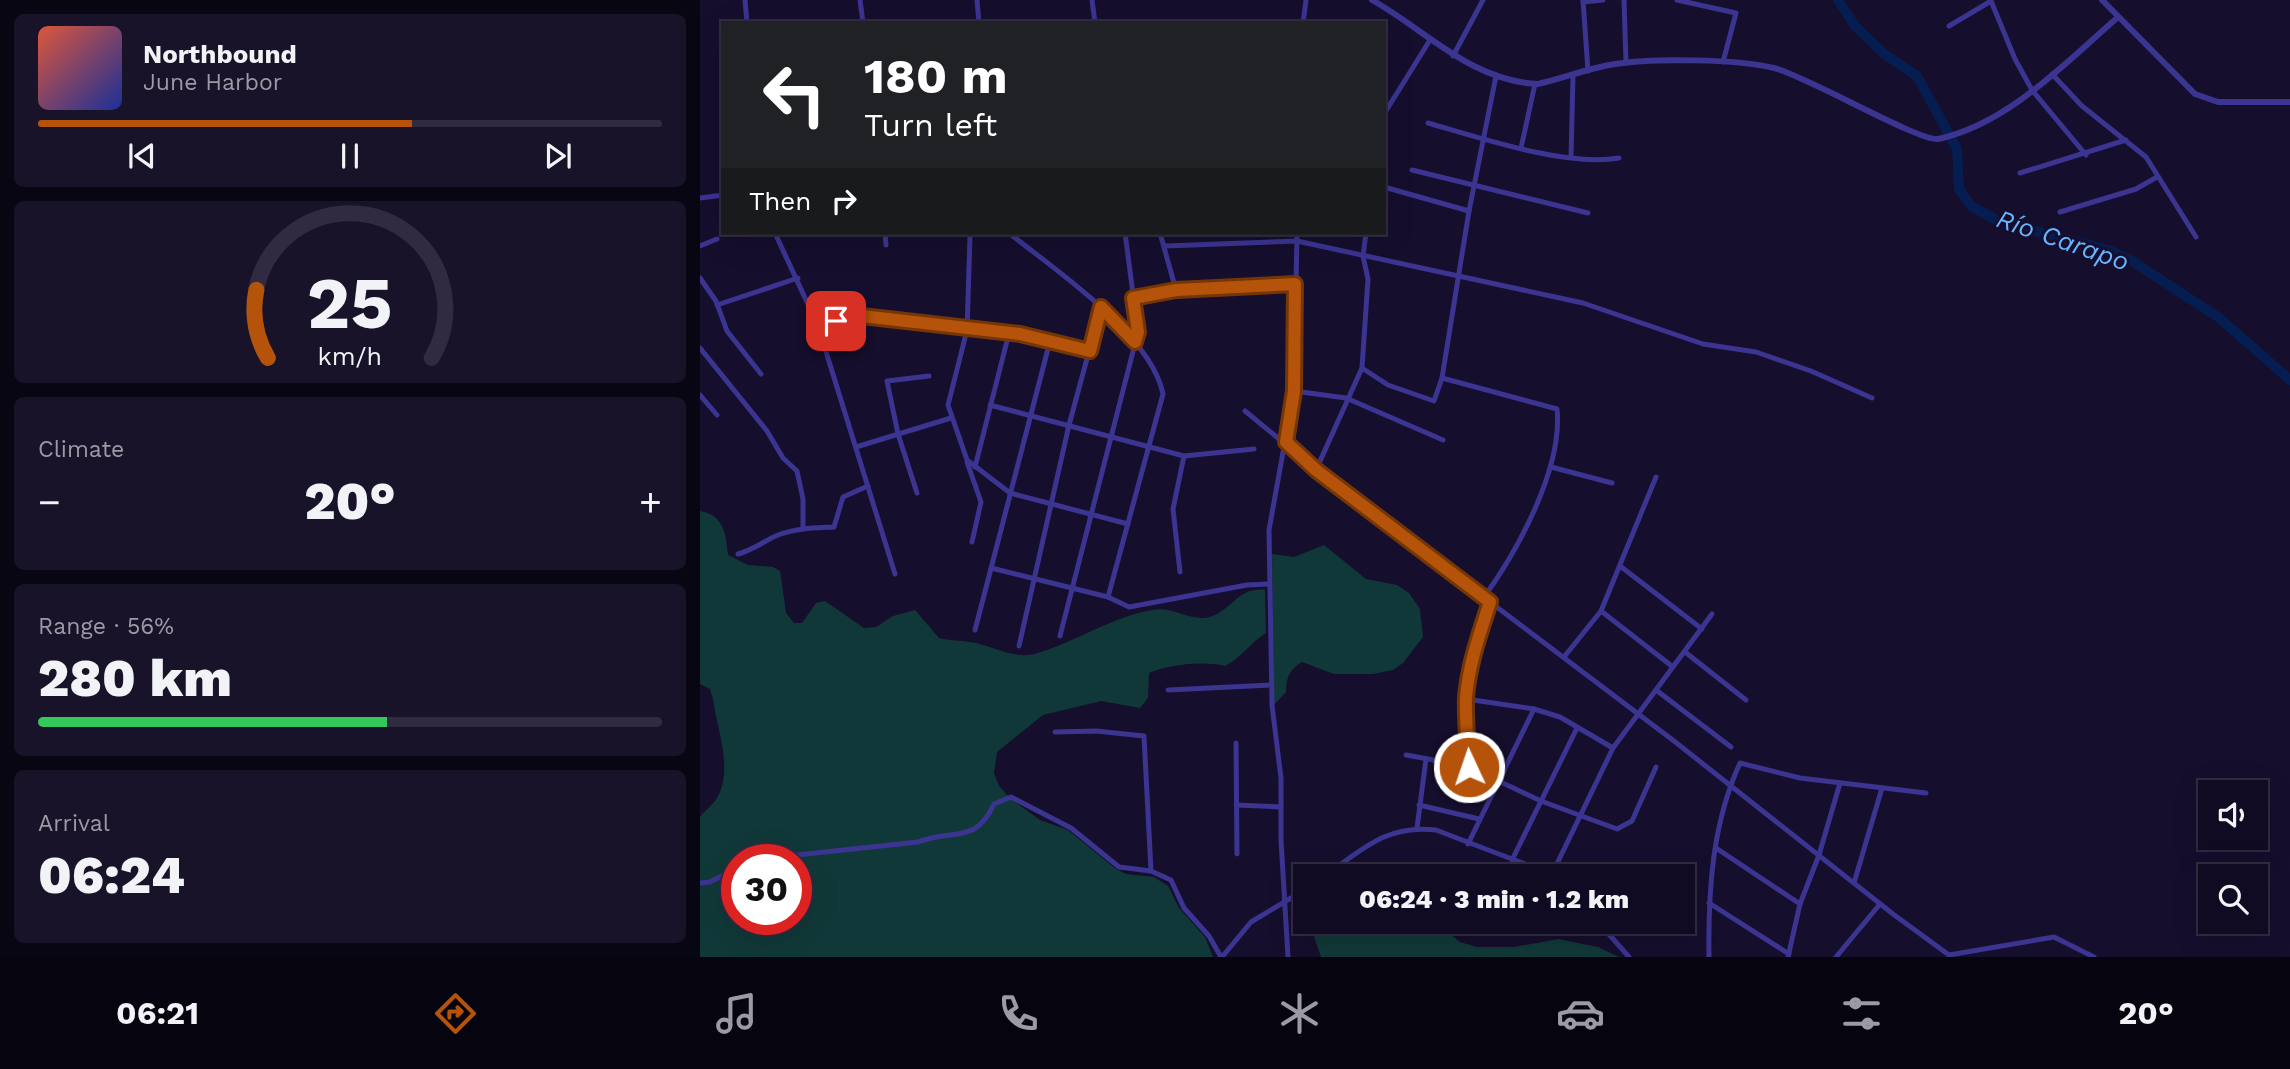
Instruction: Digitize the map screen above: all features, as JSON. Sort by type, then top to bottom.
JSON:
[{"type":"street","points":[[745,0],[747,21]]},
{"type":"street","points":[[860,0],[863,21]]},
{"type":"street","points":[[977,0],[979,21]]},
{"type":"street","points":[[1093,0],[1096,21]]},
{"type":"street","points":[[1303,21],[1306,0]]},
{"type":"street","points":[[1372,0],[1452,55],[1496,76],[1535,84],[1626,62],[1752,64],[1795,74],[1921,136],[1936,139],[1964,131],[2032,90],[2117,18]]},
{"type":"street","points":[[1452,55],[1483,0]]},
{"type":"street","points":[[1588,71],[1583,1],[1602,0]]},
{"type":"street","points":[[1624,0],[1626,62]]},
{"type":"street","points":[[1677,0],[1736,13],[1723,62]]},
{"type":"street","points":[[2102,0],[2195,94],[2209,101],[2290,102]]},
{"type":"street","points":[[1949,26],[1992,1],[2015,59],[2032,90],[2086,155]]},
{"type":"street","points":[[1386,111],[1430,40]]},
{"type":"street","points":[[2052,74],[2082,106],[2146,157],[2196,237]]},
{"type":"street","points":[[1362,368],[1388,385],[1434,401],[1442,378],[1473,186],[1496,76]]},
{"type":"street","points":[[1571,157],[1573,76]]},
{"type":"street","points":[[1521,148],[1535,84]]},
{"type":"street","points":[[1428,123],[1521,148],[1571,157],[1619,158]]},
{"type":"street","points":[[2020,173],[2086,155],[2126,140]]},
{"type":"street","points":[[1412,170],[1588,213]]},
{"type":"street","points":[[2060,212],[2136,189],[2157,177]]},
{"type":"street","points":[[1386,188],[1469,211]]},
{"type":"street","points":[[700,198],[721,195]]},
{"type":"street","points":[[776,235],[818,326],[895,574]]},
{"type":"street","points":[[885,235],[886,245]]},
{"type":"street","points":[[1011,235],[1101,307],[1135,342],[1154,367],[1163,394],[1108,597]]},
{"type":"street","points":[[1060,636],[1138,332],[1125,235]]},
{"type":"street","points":[[1161,235],[1176,290]]},
{"type":"street","points":[[1288,957],[1281,807],[1271,685],[1269,530],[1294,391],[1297,235]]},
{"type":"street","points":[[1316,470],[1346,398],[1362,368],[1368,279],[1363,256],[1366,235]]},
{"type":"street","points":[[970,237],[967,330],[948,405],[981,502],[972,542]]},
{"type":"street","points":[[700,246],[717,239]]},
{"type":"street","points":[[1165,246],[1297,241],[1583,303],[1703,344],[1756,352],[1811,371],[1872,398]]},
{"type":"street","points":[[700,278],[717,305],[727,331],[761,374]]},
{"type":"street","points":[[717,305],[798,278]]},
{"type":"street","points":[[1133,298],[1176,290],[1295,284]]},
{"type":"street","points":[[1019,646],[1032,579],[1069,425],[1101,307]]},
{"type":"street","points":[[818,326],[853,315],[1009,333],[1090,351]]},
{"type":"street","points":[[975,467],[1009,333]]},
{"type":"street","points":[[975,629],[1050,341]]},
{"type":"street","points":[[700,348],[767,431],[783,458],[797,471],[803,499],[803,528]]},
{"type":"street","points":[[917,493],[898,434],[887,381],[929,376]]},
{"type":"street","points":[[1442,378],[1557,409],[1559,425],[1551,467],[1502,572],[1484,597]]},
{"type":"street","points":[[1294,391],[1346,398],[1443,440]]},
{"type":"street","points":[[700,395],[716,415]]},
{"type":"street","points":[[990,405],[1184,456],[1254,449]]},
{"type":"street","points":[[1245,411],[1286,442],[1316,470],[1730,784],[1880,904],[1949,955],[2054,937],[2094,957]]},
{"type":"street","points":[[856,447],[951,418]]},
{"type":"street","points":[[1180,572],[1173,509],[1184,456]]},
{"type":"street","points":[[967,460],[1010,493],[1128,524]]},
{"type":"street","points":[[1551,467],[1612,483]]},
{"type":"street","points":[[1564,657],[1601,611],[1656,477]]},
{"type":"street","points":[[738,554],[753,550],[778,535],[803,528],[834,527],[843,498],[869,486]]},
{"type":"street","points":[[1620,566],[1702,629]]},
{"type":"street","points":[[991,568],[1108,597],[1129,607],[1269,584]]},
{"type":"street","points":[[1469,767],[1466,699],[1474,650],[1490,602]]},
{"type":"street","points":[[1601,611],[1673,667]]},
{"type":"street","points":[[1560,864],[1578,816],[1613,748],[1713,614]]},
{"type":"street","points":[[1685,652],[1746,699]]},
{"type":"street","points":[[1168,690],[1271,685]]},
{"type":"street","points":[[1656,690],[1731,747]]},
{"type":"street","points":[[1466,699],[1534,709],[1560,718],[1613,748]]},
{"type":"street","points":[[1468,844],[1534,709]]},
{"type":"street","points":[[1512,860],[1577,728]]},
{"type":"street","points":[[1055,733],[1096,731],[1144,736],[1151,872]]},
{"type":"street","points":[[1236,743],[1237,854]]},
{"type":"street","points":[[1406,755],[1469,767],[1541,801],[1617,829],[1632,821],[1656,767]]},
{"type":"street","points":[[1417,828],[1426,759]]},
{"type":"street","points":[[1709,957],[1709,881],[1730,784],[1740,763],[1800,778],[1926,793]]},
{"type":"street","points":[[1709,903],[1789,955],[1800,904],[1819,855],[1840,783]]},
{"type":"street","points":[[1854,883],[1882,788]]},
{"type":"street","points":[[812,853],[918,842],[933,836],[973,832],[987,820],[994,804],[1011,797],[1070,828],[1119,867],[1128,871],[1151,872],[1171,880],[1184,908],[1209,936],[1222,957],[1251,922],[1293,897]]},
{"type":"street","points":[[1237,805],[1281,807]]},
{"type":"street","points":[[1419,805],[1479,819]]},
{"type":"street","points":[[1342,864],[1380,837],[1417,828],[1436,830],[1524,864]]},
{"type":"street","points":[[1716,848],[1800,904]]},
{"type":"street","points":[[700,883],[721,876]]},
{"type":"street","points":[[1836,957],[1880,904]]},
{"type":"street","points":[[1609,934],[1629,957]]},
{"type":"green space","points":[[700,511],[719,521],[725,533],[728,555],[748,565],[773,567],[780,571],[786,613],[794,623],[802,623],[816,603],[825,601],[864,628],[876,627],[893,616],[915,610],[939,638],[979,644],[1020,655],[1038,653],[1123,618],[1152,610],[1210,617],[1248,592],[1265,590],[1266,633],[1231,662],[1225,666],[1177,666],[1149,673],[1148,698],[1140,708],[1101,701],[1043,715],[997,752],[994,773],[999,786],[1012,800],[1040,820],[1068,830],[1116,869],[1126,874],[1154,877],[1168,886],[1179,908],[1205,937],[1213,957],[700,957],[700,817],[718,796],[724,773],[723,748],[710,689],[700,684]]},
{"type":"green space","points":[[1324,545],[1366,579],[1397,585],[1409,593],[1420,609],[1423,637],[1403,663],[1393,670],[1373,674],[1334,674],[1302,662],[1292,671],[1286,692],[1274,705],[1272,554],[1294,557]]},
{"type":"green space","points":[[1313,934],[1450,934],[1460,942],[1477,947],[1514,947],[1558,939],[1598,947],[1619,957],[1321,957]]},
{"type":"waterway","name":"Río Carapo","points":[[1838,0],[1855,26],[1883,53],[1917,76],[1957,149],[1959,189],[1971,206],[2000,222],[2109,250],[2132,261],[2218,317],[2290,380]]},
{"type":"route","points":[[836,321],[853,315],[985,332],[1006,332],[1090,351],[1101,307],[1135,342],[1138,332],[1133,298],[1176,290],[1295,284],[1294,391],[1286,442],[1316,470],[1490,602],[1474,650],[1466,699],[1469,767]]}]
